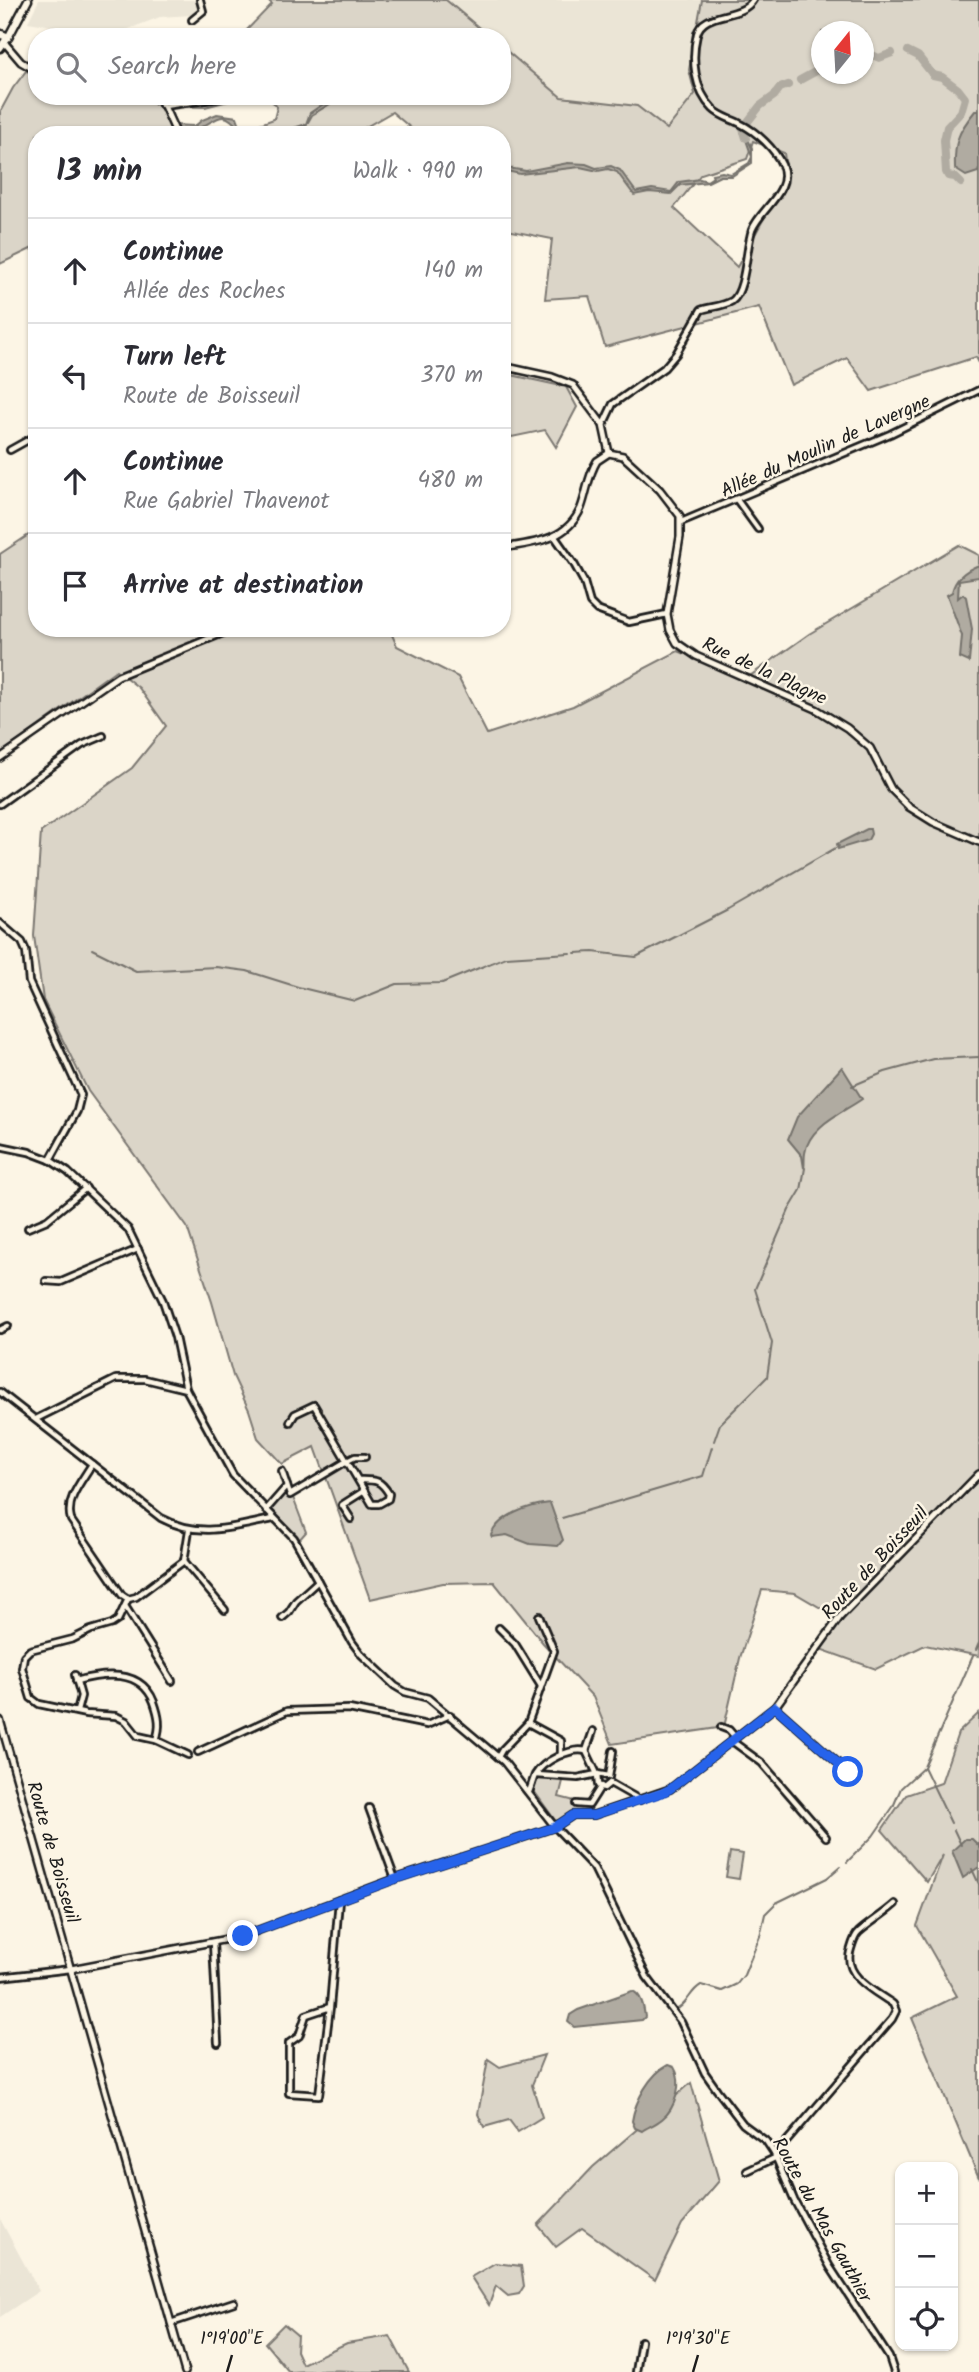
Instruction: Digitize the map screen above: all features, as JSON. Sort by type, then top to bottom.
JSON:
[{"type":"main road","points":[[28,0],[2,43],[20,62],[28,66]]},
{"type":"main road","points":[[164,106],[173,126]]},
{"type":"main road","points":[[511,368],[552,377],[573,385],[603,425],[609,453]]},
{"type":"main road","points":[[511,547],[555,537],[581,508],[595,463],[602,455],[609,453],[623,456],[677,509],[681,522],[667,614]]},
{"type":"main road","name":"Rue de la Plagne","points":[[667,614],[673,637],[688,652],[816,709],[848,728],[870,748],[891,789],[909,807],[933,822],[979,842]]},
{"type":"main road","points":[[0,758],[118,676],[213,637]]},
{"type":"main road","name":"Route de Boisseuil","points":[[71,1969],[243,1936],[396,1879],[555,1827],[573,1815],[597,1814],[670,1789],[775,1707],[840,1617],[979,1474]]},
{"type":"main road","name":"Route de Boisseuil","points":[[0,1720],[185,2372]]},
{"type":"street","points":[[192,20],[203,10],[200,0]]},
{"type":"street","points":[[603,425],[613,404],[666,366],[676,355],[701,310],[732,301],[739,290],[751,233],[783,185],[782,165],[770,148],[744,126],[713,109],[697,82],[694,70],[698,32],[709,20],[739,13],[753,0]]},
{"type":"street","points":[[164,106],[171,105]]},
{"type":"street","name":"Allée du Moulin de Lavergne","points":[[681,522],[890,434],[979,390]]},
{"type":"street","points":[[10,450],[28,440]]},
{"type":"street","points":[[737,500],[758,529]]},
{"type":"street","points":[[555,537],[575,564],[590,603],[597,610],[629,622],[667,614]]},
{"type":"street","points":[[0,804],[82,745],[103,736]]},
{"type":"street","points":[[0,923],[22,942],[26,951],[29,982],[81,1095],[77,1111],[50,1160],[0,1146]]},
{"type":"street","name":"Route du Mas Gauthier","points":[[50,1160],[86,1188],[128,1228],[163,1301],[175,1337],[186,1389],[233,1475],[294,1538],[360,1654],[395,1686],[405,1692],[428,1698],[498,1757],[555,1827],[600,1876],[647,1977],[676,2015],[711,2081],[743,2124],[766,2141],[775,2155],[794,2200],[818,2245],[889,2357],[894,2372]]},
{"type":"street","points":[[28,1228],[47,1220],[86,1188]]},
{"type":"street","points":[[46,1281],[61,1282],[138,1249]]},
{"type":"street","points":[[0,1330],[8,1326]]},
{"type":"street","points":[[36,1419],[116,1379],[145,1378],[186,1389]]},
{"type":"street","points":[[0,1392],[162,1518],[189,1530],[211,1530],[274,1519]]},
{"type":"street","points":[[290,1422],[295,1414],[314,1405],[372,1504],[388,1499],[389,1494],[382,1482],[377,1479],[359,1480]]},
{"type":"street","points":[[282,1471],[290,1496],[347,1461],[355,1457],[365,1457]]},
{"type":"street","points":[[92,1464],[71,1500],[71,1520],[122,1595],[128,1599],[136,1597],[184,1561],[189,1530]]},
{"type":"street","points":[[266,1510],[287,1486]]},
{"type":"street","points":[[351,1519],[342,1505],[365,1491]]},
{"type":"street","points":[[184,1561],[225,1610]]},
{"type":"street","points":[[282,1618],[318,1581]]},
{"type":"street","points":[[128,1599],[118,1620],[112,1624],[73,1639],[30,1650],[24,1656],[22,1668],[34,1702],[116,1716],[126,1721],[138,1736],[156,1740],[188,1755]]},
{"type":"street","points":[[125,1606],[172,1682]]},
{"type":"street","points":[[498,1757],[528,1723],[554,1651],[539,1616]]},
{"type":"street","points":[[499,1628],[515,1644],[541,1686]]},
{"type":"street","points":[[77,1711],[81,1696],[76,1678],[119,1675],[134,1678],[151,1694],[158,1713],[159,1731],[156,1740]]},
{"type":"street","points":[[775,1707],[848,1772],[855,1773]]},
{"type":"street","points":[[198,1752],[287,1711],[349,1709],[428,1725],[450,1715]]},
{"type":"street","points":[[528,1723],[561,1741],[561,1755]]},
{"type":"street","points":[[720,1727],[729,1730],[734,1739],[762,1763],[826,1837]]},
{"type":"street","points":[[593,1731],[586,1751],[597,1774],[598,1785],[604,1788],[610,1783]]},
{"type":"street","points":[[529,1792],[541,1767],[561,1755],[578,1749],[586,1751]]},
{"type":"street","points":[[610,1783],[613,1751]]},
{"type":"street","points":[[536,1775],[578,1778],[597,1774],[609,1776]]},
{"type":"street","points":[[610,1783],[640,1800]]},
{"type":"street","points":[[589,1805],[601,1786]]},
{"type":"street","points":[[576,1804],[589,1805],[597,1814]]},
{"type":"street","points":[[369,1808],[396,1879]]},
{"type":"street","points":[[330,2007],[306,2015],[299,2036],[289,2042],[289,2093],[319,2095],[330,2007],[339,1900]]},
{"type":"street","points":[[747,2171],[775,2155],[892,2019],[896,2011],[893,2004],[850,1969],[848,1959],[858,1933],[878,1920],[895,1904]]},
{"type":"street","points":[[213,1942],[218,2043]]},
{"type":"street","points":[[0,1978],[71,1969]]},
{"type":"street","points":[[171,2323],[234,2302]]},
{"type":"street","points":[[636,2372],[641,2341]]},
{"type":"shaded area","points":[[39,0],[199,0],[202,9],[192,15],[160,17],[131,28],[64,28],[28,22]]},
{"type":"shaded area","points":[[268,0],[446,0],[479,28],[249,28],[272,4]]},
{"type":"shaded area","points":[[446,0],[702,0],[689,70],[695,94],[667,130],[637,106],[561,97],[511,55],[511,28],[479,28]]},
{"type":"shaded area","points":[[702,0],[979,0],[979,363],[976,357],[871,391],[847,358],[791,385],[759,307],[605,347],[589,296],[545,299],[552,239],[511,231],[511,126],[408,126],[392,112],[368,126],[257,126],[274,119],[275,105],[511,105],[511,55],[561,97],[637,106],[667,129],[695,94],[689,70]],"holes":[[[753,141],[784,153],[787,177],[737,267],[674,208],[701,174],[747,159]]]},
{"type":"shaded area","points":[[26,71],[28,105],[213,105],[171,106],[165,113],[169,122],[176,126],[28,126],[28,250],[0,264],[0,112]]},
{"type":"shaded area","points":[[322,105],[328,105],[312,115],[306,126],[300,126],[306,124],[310,113]]},
{"type":"shaded area","points":[[975,111],[979,111],[979,168],[978,172],[966,176],[955,169],[955,152],[961,131]]},
{"type":"shaded area","points":[[217,114],[237,117],[240,125],[245,125],[236,126],[224,117],[203,126],[195,126]]},
{"type":"shaded area","points":[[742,127],[752,148],[752,157],[741,132]]},
{"type":"shaded area","points":[[752,157],[752,163],[732,176],[720,176],[708,182],[680,185],[671,194],[649,192],[634,195],[617,172],[608,169],[598,171],[580,167],[520,174],[511,172],[511,168],[526,171],[568,163],[586,164],[596,168],[611,166],[620,170],[636,192],[652,189],[671,192],[679,182],[700,179],[707,181],[713,177],[712,174],[731,174],[749,163]]},
{"type":"shaded area","points":[[511,375],[566,387],[577,407],[556,447],[545,430],[512,437]]},
{"type":"shaded area","points":[[28,535],[28,637],[393,637],[397,646],[458,677],[487,734],[573,706],[678,651],[747,678],[809,634],[959,545],[979,555],[979,1656],[925,1645],[876,1669],[820,1649],[836,1617],[795,1593],[762,1590],[740,1658],[724,1727],[612,1744],[593,1697],[543,1643],[494,1582],[443,1583],[370,1599],[315,1447],[282,1464],[258,1438],[249,1410],[233,1376],[187,1227],[88,1091],[43,1000],[34,936],[41,832],[132,768],[166,726],[139,688],[116,670],[0,754],[0,554]]},
{"type":"shaded area","points":[[979,565],[979,577],[959,580],[958,598],[963,594],[966,597],[972,629],[969,662],[960,658],[962,636],[947,595],[952,592],[956,583],[962,575]]},
{"type":"shaded area","points":[[870,829],[871,834],[868,840],[838,849],[837,844]]},
{"type":"shaded area","points":[[842,1067],[862,1099],[828,1121],[813,1135],[805,1153],[804,1168],[802,1156],[788,1139],[797,1117]]},
{"type":"shaded area","points":[[289,1487],[306,1532],[299,1540],[272,1510],[273,1505]]},
{"type":"shaded area","points":[[550,1503],[563,1540],[558,1546],[530,1544],[507,1535],[492,1537],[495,1528],[508,1517],[533,1506]]},
{"type":"shaded area","points":[[979,1713],[979,2178],[912,2018],[957,1996],[917,1926],[943,1855],[927,1882],[882,1830],[906,1795],[941,1783],[958,1733]]},
{"type":"shaded area","points":[[540,1777],[564,1777],[559,1797],[575,1801],[576,1806],[591,1809],[590,1812],[575,1812],[561,1822],[555,1820],[534,1791]]},
{"type":"shaded area","points":[[965,1839],[972,1839],[979,1846],[979,1867],[963,1878],[952,1851]]},
{"type":"shaded area","points":[[730,1852],[743,1854],[739,1879],[726,1877]]},
{"type":"shaded area","points":[[632,1991],[642,2002],[645,2017],[642,2020],[574,2027],[568,2022],[570,2015],[578,2010]]},
{"type":"shaded area","points":[[544,2055],[532,2085],[542,2117],[518,2132],[509,2120],[484,2127],[478,2114],[488,2059],[500,2067]]},
{"type":"shaded area","points":[[668,2065],[674,2067],[678,2080],[677,2095],[671,2109],[662,2119],[642,2131],[635,2128],[632,2121],[640,2097],[649,2081]]},
{"type":"shaded area","points":[[691,2083],[719,2181],[682,2224],[655,2280],[582,2228],[556,2247],[538,2225],[593,2167]]},
{"type":"shaded area","points":[[0,2219],[39,2291],[0,2317]]},
{"type":"shaded area","points":[[495,2263],[521,2266],[524,2286],[519,2294],[508,2296],[496,2286],[489,2305],[471,2277]]},
{"type":"shaded area","points":[[284,2324],[297,2335],[296,2351],[302,2364],[347,2343],[390,2336],[409,2372],[289,2372],[265,2343]]},
{"type":"waterway","points":[[908,51],[918,56],[933,75],[942,77],[965,98],[961,112],[947,127],[944,140],[946,172],[961,183]]},
{"type":"waterway","points":[[874,56],[879,58],[892,53]]},
{"type":"waterway","points":[[800,80],[811,74]]},
{"type":"waterway","points":[[746,138],[743,128],[760,106],[780,88],[788,85]]},
{"type":"waterway","points":[[575,953],[593,952],[636,957],[728,910],[839,846]]},
{"type":"waterway","points":[[92,949],[136,971],[216,967],[247,971],[355,1001],[397,984],[442,983],[506,957],[570,953]]},
{"type":"waterway","points":[[852,1086],[885,1072],[933,1059],[979,1057]]},
{"type":"waterway","points":[[714,1441],[720,1424],[767,1377],[772,1343],[755,1289],[789,1210],[801,1190],[805,1168]]},
{"type":"waterway","points":[[562,1518],[703,1476],[712,1447]]},
{"type":"waterway","points":[[976,1650],[979,1643]]},
{"type":"waterway","points":[[951,1823],[924,1767],[973,1656]]},
{"type":"waterway","points":[[847,1862],[873,1836],[893,1807],[901,1788],[924,1767]]},
{"type":"waterway","points":[[954,1830],[961,1845]]},
{"type":"waterway","points":[[676,2010],[701,1985],[722,1991],[737,1984],[744,1975],[760,1936],[765,1914],[776,1903],[827,1878],[841,1866]]},
{"type":"waterway","points":[[972,1869],[979,1884]]},
{"type":"route","points":[[243,1936],[396,1879],[555,1827],[573,1815],[594,1815],[662,1793],[775,1707],[848,1772]]}]
